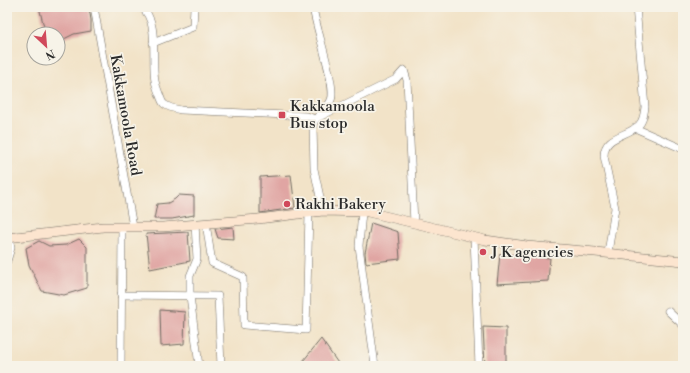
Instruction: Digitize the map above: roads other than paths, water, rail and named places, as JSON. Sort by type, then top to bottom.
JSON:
[{"type":"main road","points":[[8,238],[103,227],[163,227],[206,224],[323,211],[368,212],[474,237],[527,246],[683,261]]},
{"type":"street","name":"Kakkamoola Road","points":[[94,7],[133,227]]},
{"type":"street","points":[[141,7],[149,16],[154,44],[155,80],[162,103],[172,108],[181,110],[307,116],[315,119],[396,79],[404,70],[406,80],[414,223]]},
{"type":"street","points":[[154,44],[193,27],[194,7]]},
{"type":"street","points":[[313,7],[332,87],[331,101],[315,119],[313,125],[314,168],[323,211]]},
{"type":"street","points":[[608,253],[615,208],[604,150],[606,144],[640,124],[643,119],[645,107],[636,7]]},
{"type":"street","points":[[635,128],[683,149]]},
{"type":"street","points":[[362,212],[359,246],[375,366]]},
{"type":"street","points":[[206,224],[212,263],[243,277],[244,325],[306,330],[308,213]]},
{"type":"street","points":[[195,224],[197,259],[190,276],[190,296],[199,366]]},
{"type":"street","points":[[121,366],[122,227]]},
{"type":"street","points":[[474,237],[479,366]]},
{"type":"street","points":[[7,261],[11,248],[8,238]]},
{"type":"street","points":[[121,295],[218,296],[221,366]]},
{"type":"street","points":[[668,311],[683,325]]},
{"type":"place","name":"Kakkamoola Bus stop","points":[[282,115]]},
{"type":"place","name":"Rakhi Bakery","points":[[287,204]]},
{"type":"place","name":"J K agencies","points":[[483,252]]}]
